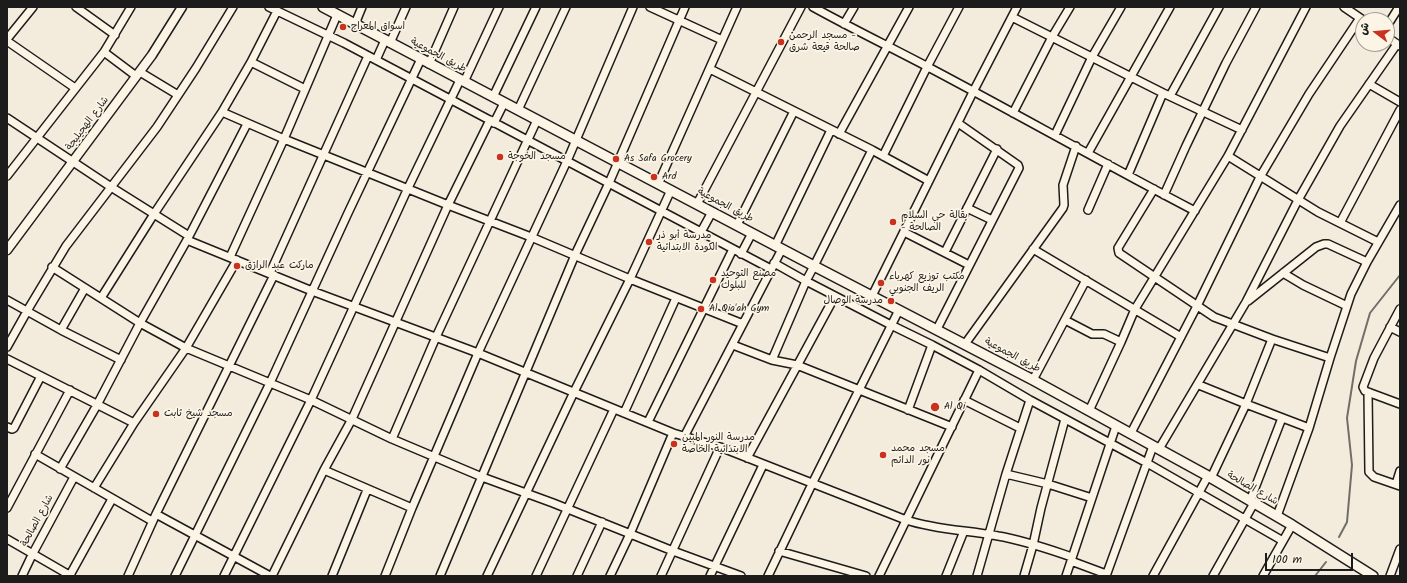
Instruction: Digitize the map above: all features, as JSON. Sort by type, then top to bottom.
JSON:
[{"type":"main road","name":"طريق الجموعية","points":[[322,7],[752,232],[779,248],[937,329],[1116,426]]},
{"type":"main road","name":"شارع الصالحة","points":[[1116,426],[1210,477],[1277,516],[1326,546],[1360,572],[1373,576]]},
{"type":"street","points":[[33,7],[7,40],[75,88]]},
{"type":"street","points":[[76,7],[115,35]]},
{"type":"street","points":[[7,176],[104,52],[131,7]]},
{"type":"street","name":"شارع الهجيليجة","points":[[7,250],[138,74],[163,39],[182,7]]},
{"type":"street","points":[[7,347],[52,267],[66,246],[157,127],[206,53],[233,7]]},
{"type":"street","points":[[269,7],[376,60],[610,183],[733,250],[806,281],[932,345],[1147,463],[1283,541]]},
{"type":"street","points":[[355,24],[362,7]]},
{"type":"street","points":[[376,60],[406,7]]},
{"type":"street","points":[[175,576],[270,383],[367,172],[412,80],[425,62],[454,7]]},
{"type":"street","points":[[224,576],[311,400],[450,99],[462,81],[499,7]]},
{"type":"street","points":[[493,97],[536,7]]},
{"type":"street","points":[[518,110],[566,7]]},
{"type":"street","points":[[385,576],[412,508],[478,353],[576,141],[633,7]]},
{"type":"street","points":[[650,7],[722,40]]},
{"type":"street","points":[[440,576],[575,256],[610,183],[685,7]]},
{"type":"street","points":[[658,184],[737,7]]},
{"type":"street","points":[[697,204],[801,7]]},
{"type":"street","points":[[813,7],[1076,146],[1154,188],[1164,195],[1195,210]]},
{"type":"street","points":[[844,24],[854,7]]},
{"type":"street","points":[[839,134],[909,7]]},
{"type":"street","points":[[883,156],[927,67],[959,7]]},
{"type":"street","points":[[872,296],[973,92],[1017,7]]},
{"type":"street","points":[[1012,113],[1052,37],[1070,7]]},
{"type":"street","points":[[1054,135],[1092,57],[1121,7]]},
{"type":"street","points":[[1088,153],[1170,7]]},
{"type":"street","points":[[1128,175],[1166,95],[1219,7]]},
{"type":"street","points":[[1164,195],[1233,49],[1256,7]]},
{"type":"street","points":[[1089,411],[1135,309],[1228,156],[1306,7]]},
{"type":"street","points":[[1344,7],[1355,15]]},
{"type":"street","points":[[101,298],[154,214],[222,112],[251,62],[277,11]]},
{"type":"street","points":[[94,488],[134,423],[186,348],[233,258],[337,15]]},
{"type":"street","points":[[1012,17],[1166,95],[1204,111],[1242,130]]},
{"type":"street","points":[[1131,433],[1197,306],[1260,177],[1309,94],[1355,28]]},
{"type":"street","points":[[7,118],[154,214],[188,238],[312,291],[478,353],[673,433],[720,447],[906,520],[930,527],[989,534],[1033,544],[1072,559],[1106,575],[1147,463],[1199,385],[1246,302],[1298,200],[1340,126],[1398,45]]},
{"type":"street","points":[[104,52],[138,74],[178,95]]},
{"type":"street","points":[[128,576],[152,521],[229,366],[272,274],[323,155],[368,56]]},
{"type":"street","points":[[251,62],[305,89]]},
{"type":"street","points":[[710,69],[872,150],[929,181]]},
{"type":"street","points":[[1369,84],[1400,102]]},
{"type":"street","points":[[156,514],[271,576],[324,470],[352,419],[448,205],[492,122],[504,103]]},
{"type":"street","points":[[1340,222],[1400,110]]},
{"type":"street","points":[[737,225],[794,111]]},
{"type":"street","points":[[222,112],[247,124],[323,155],[531,237],[676,298],[743,324]]},
{"type":"street","points":[[392,439],[436,337],[537,120]]},
{"type":"street","points":[[937,329],[1019,168],[1018,165],[958,123]]},
{"type":"street","points":[[60,469],[122,360],[140,323],[188,238],[247,124]]},
{"type":"street","points":[[684,437],[773,266],[779,248],[831,130]]},
{"type":"street","points":[[964,344],[1064,205],[1063,185],[1076,146]]},
{"type":"street","points":[[772,360],[806,281],[872,150]]},
{"type":"street","points":[[945,252],[996,150]]},
{"type":"street","points":[[1228,156],[1318,212],[1378,242]]},
{"type":"street","points":[[1088,210],[1108,164]]},
{"type":"street","points":[[1154,188],[1117,250],[1121,255],[1214,317],[1272,339],[1330,358]]},
{"type":"street","points":[[488,576],[671,190]]},
{"type":"street","points":[[1277,516],[1309,428],[1347,306],[1367,262],[1400,205]]},
{"type":"street","points":[[967,208],[992,220]]},
{"type":"street","points":[[701,232],[712,212]]},
{"type":"street","points":[[741,254],[752,232]]},
{"type":"street","points":[[904,232],[969,265]]},
{"type":"street","points":[[1246,302],[1316,247],[1324,244],[1328,244],[1367,262]]},
{"type":"street","points":[[1033,249],[1181,337]]},
{"type":"street","points":[[648,422],[733,250]]},
{"type":"street","points":[[52,267],[140,323],[186,348],[311,400],[392,439],[482,477],[741,576]]},
{"type":"street","points":[[1283,273],[1347,306]]},
{"type":"street","points":[[1033,380],[1086,280]]},
{"type":"street","points":[[60,330],[84,288]]},
{"type":"street","points":[[747,458],[835,296]]},
{"type":"street","points":[[624,413],[676,298]]},
{"type":"street","points":[[7,300],[60,330],[122,360]]},
{"type":"street","points":[[1399,402],[1365,391],[1363,387],[1367,374],[1400,308]]},
{"type":"street","points":[[768,576],[899,310]]},
{"type":"street","points":[[1065,320],[1092,334],[1104,334],[1121,342]]},
{"type":"street","points":[[1390,327],[1400,332]]},
{"type":"street","points":[[1153,576],[1210,477],[1246,404],[1272,339]]},
{"type":"street","points":[[733,345],[772,360],[797,365],[952,427]]},
{"type":"street","points":[[908,410],[932,345]]},
{"type":"street","points":[[7,359],[134,423]]},
{"type":"street","points":[[879,576],[979,370]]},
{"type":"street","points":[[7,427],[12,429],[14,428],[41,376]]},
{"type":"street","points":[[1199,385],[1309,428]]},
{"type":"street","points":[[7,508],[70,390]]},
{"type":"street","points":[[1368,392],[1368,469],[1372,476],[1398,485],[1400,471]]},
{"type":"street","points":[[964,400],[1020,428]]},
{"type":"street","points":[[977,576],[1006,474],[1030,400]]},
{"type":"street","points":[[536,576],[614,409]]},
{"type":"street","points":[[1213,576],[1245,520],[1282,418]]},
{"type":"street","points":[[1024,576],[1065,419]]},
{"type":"street","points":[[1066,576],[1116,426]]},
{"type":"street","points":[[610,576],[630,534],[673,433]]},
{"type":"street","points":[[661,576],[720,447]]},
{"type":"street","points":[[35,454],[152,521]]},
{"type":"street","points":[[710,576],[763,465]]},
{"type":"street","points":[[324,470],[367,490],[412,508]]},
{"type":"street","points":[[1006,474],[1048,484],[1092,498]]},
{"type":"street","name":"شارع الصالحة","points":[[22,576],[74,477]]},
{"type":"street","points":[[332,576],[367,490]]},
{"type":"street","points":[[7,539],[32,555],[71,576],[112,499]]},
{"type":"street","points":[[577,576],[602,522]]},
{"type":"street","points":[[1264,576],[1292,525]]},
{"type":"street","points":[[946,576],[964,531]]},
{"type":"street","points":[[1390,576],[1400,549]]},
{"type":"street","points":[[779,551],[866,576]]},
{"type":"waterway","points":[[1339,537],[1347,522],[1352,465],[1347,418],[1356,361],[1370,313],[1400,275]]},
{"type":"waterway","points":[[1315,576],[1326,562]]},
{"type":"place","name":"اسواق المعراج","points":[[343,27]]},
{"type":"place","name":"مسجد الرحمن - صالحة قيعة شرق","points":[[781,42]]},
{"type":"place","name":"مسجد الخوجة","points":[[500,157]]},
{"type":"place","name":"As Safa Grocery","points":[[616,159]]},
{"type":"place","name":"Ard","points":[[654,177]]},
{"type":"place","name":"بقالة حي السلام - الصالحة","points":[[893,222]]},
{"type":"place","name":"مدرسة أبو ذر الكودة الابتدائية","points":[[649,242]]},
{"type":"place","name":"ماركت عبد الرازق","points":[[237,266]]},
{"type":"place","name":"مصنع التوحيد للبلوك","points":[[713,280]]},
{"type":"place","name":"مكتب توزيع كهرباء الريف الجنوبي","points":[[881,283]]},
{"type":"place","name":"مدرسة الوصال","points":[[891,301]]},
{"type":"place","name":"Al Qia'ah Gym","points":[[701,309]]},
{"type":"place","name":"Al Qi","points":[[935,407]]},
{"type":"place","name":"مسجد شيخ ثابت","points":[[156,414]]},
{"type":"place","name":"مدرسة النور المبين الابتدائية الخاصة","points":[[674,444]]},
{"type":"place","name":"مسجد محمد نور الدائم","points":[[883,455]]}]
